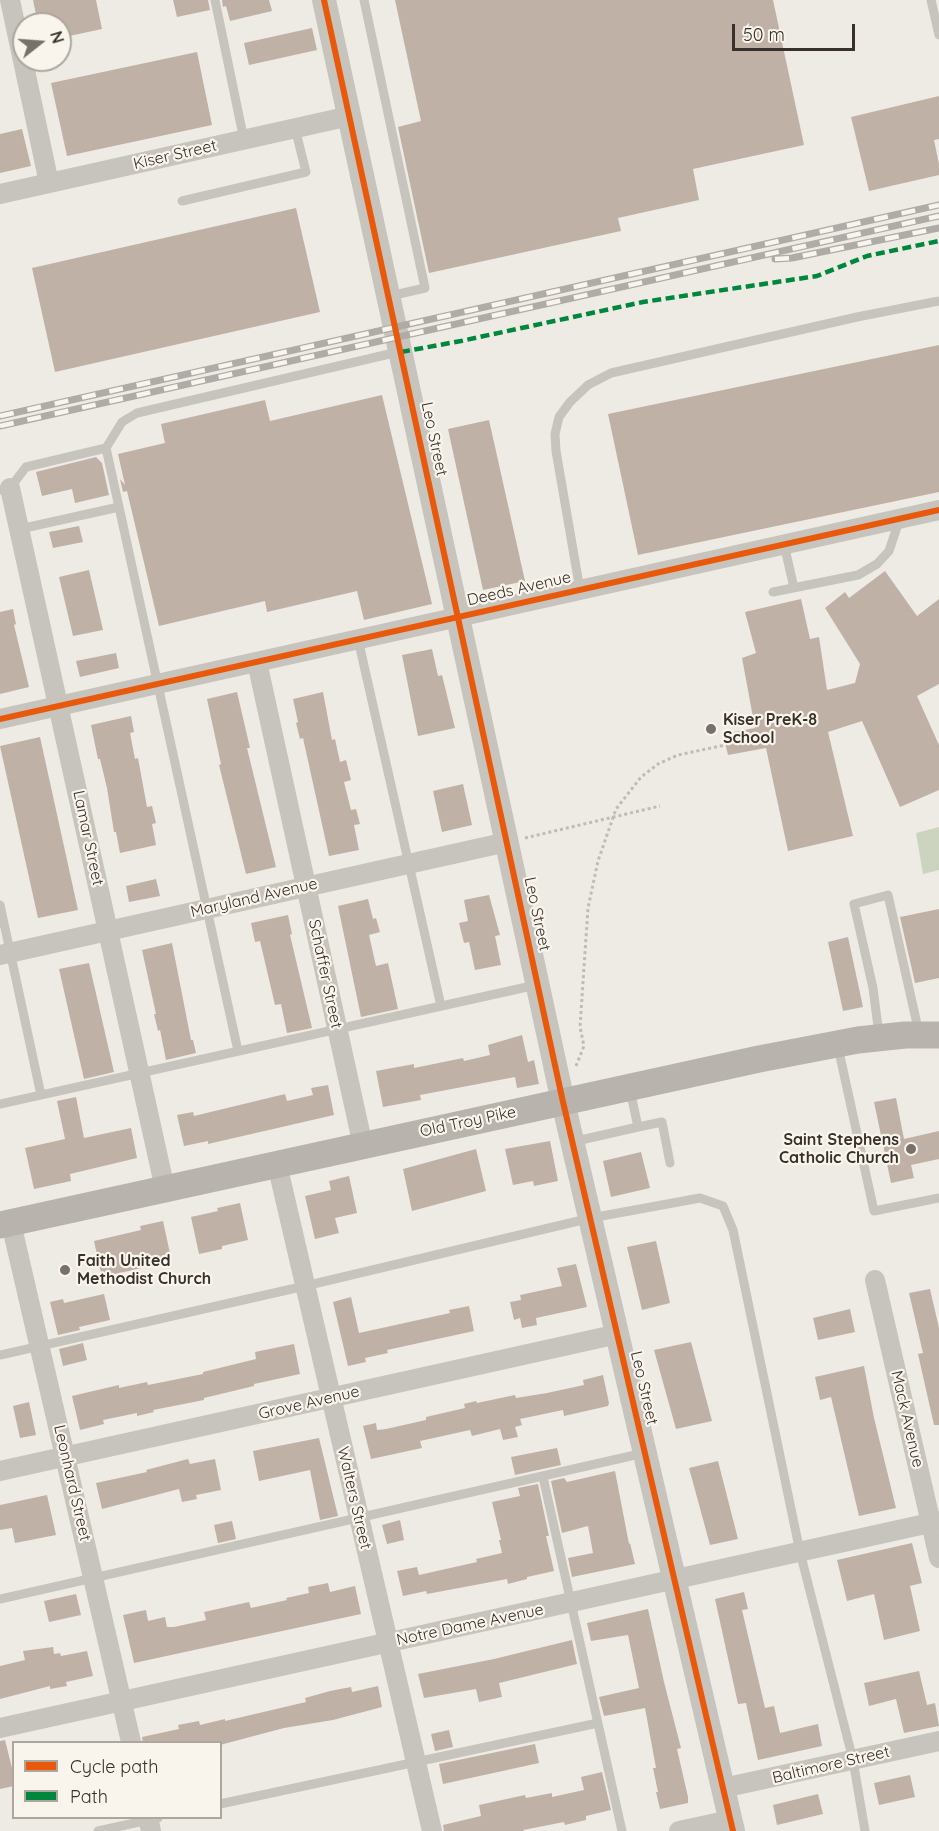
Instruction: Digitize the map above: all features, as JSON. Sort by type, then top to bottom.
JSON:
[{"type":"main road","name":"Old Troy Pike","points":[[5,1224],[837,1044],[879,1038],[929,1035]]},
{"type":"street","points":[[10,0],[49,183]]},
{"type":"street","name":"Leo Street","points":[[324,0],[563,1102],[732,1825]]},
{"type":"street","name":"Kiser Street","points":[[0,194],[350,116]]},
{"type":"street","name":"Lamar Street","points":[[5,489],[20,529],[165,1189]]},
{"type":"street","name":"Deeds Avenue","points":[[0,719],[939,510]]},
{"type":"street","name":"Schaffer Street","points":[[257,662],[363,1146]]},
{"type":"street","name":"Maryland Avenue","points":[[5,953],[507,842]]},
{"type":"street","name":"Walters Street","points":[[277,1164],[432,1831]]},
{"type":"street","name":"Leonhard Street","points":[[5,1224],[39,1346],[66,1457],[131,1741]]},
{"type":"street","name":"Mack Avenue","points":[[875,1280],[935,1522],[939,1558]]},
{"type":"street","name":"Grove Avenue","points":[[0,1471],[618,1334]]},
{"type":"street","name":"Notre Dame Avenue","points":[[0,1728],[935,1522]]},
{"type":"street","name":"Baltimore Street","points":[[723,1788],[939,1741]]},
{"type":"street","points":[[680,1831],[732,1825]]},
{"type":"lane","points":[[215,0],[244,140]]},
{"type":"lane","points":[[364,0],[425,288],[389,296]]},
{"type":"lane","points":[[931,0],[939,35]]},
{"type":"lane","points":[[182,201],[306,172],[295,128]]},
{"type":"lane","points":[[580,590],[555,434],[559,417],[570,402],[588,385],[611,373],[939,301]]},
{"type":"lane","points":[[238,1051],[106,448],[122,422],[137,413],[401,352]]},
{"type":"lane","points":[[5,489],[26,467],[106,448]]},
{"type":"lane","points":[[20,529],[119,507]]},
{"type":"lane","points":[[773,592],[858,575],[878,564],[889,551],[900,518]]},
{"type":"lane","points":[[784,544],[794,588]]},
{"type":"lane","points":[[358,639],[441,1006]]},
{"type":"lane","points":[[879,1038],[873,988],[854,904],[888,895],[929,1035]]},
{"type":"lane","points":[[0,905],[5,953],[41,1095]]},
{"type":"lane","points":[[0,1104],[538,984]]},
{"type":"lane","points":[[837,1044],[874,1211],[939,1198]]},
{"type":"lane","points":[[630,1087],[638,1127]]},
{"type":"lane","points":[[572,1142],[662,1122],[670,1163]]},
{"type":"lane","points":[[0,1355],[591,1218],[700,1198],[723,1206],[733,1230],[800,1552],[853,1760],[865,1831]]},
{"type":"lane","points":[[0,1599],[645,1453]]},
{"type":"lane","points":[[543,1477],[622,1831]]},
{"type":"lane","points":[[222,1804],[598,1723]]},
{"type":"lane","points":[[98,1831],[151,1821]]},
{"type":"path","points":[[576,1068],[584,1046],[580,1027],[588,908],[598,861],[616,809],[641,777],[658,764],[678,755],[725,744]]},
{"type":"path","points":[[507,842],[660,806]]},
{"type":"green space","points":[[939,827],[939,870],[923,874],[916,833]]},
{"type":"building","points":[[33,0],[96,0],[102,29],[72,35],[72,12],[36,12]]},
{"type":"building","points":[[173,0],[208,0],[210,10],[177,17]]},
{"type":"building","points":[[222,0],[269,0],[272,11],[230,21]]},
{"type":"building","points":[[395,0],[773,0],[804,145],[693,169],[699,200],[618,218],[621,231],[429,273],[398,127],[421,121]]},
{"type":"building","points":[[312,28],[317,50],[249,65],[244,43]]},
{"type":"building","points":[[197,52],[212,125],[67,156],[51,83]]},
{"type":"building","points":[[939,96],[939,139],[934,140],[939,175],[869,191],[851,117]]},
{"type":"building","points":[[22,129],[31,166],[0,173],[0,134]]},
{"type":"building","points":[[296,208],[320,312],[55,372],[32,268]]},
{"type":"building","points":[[939,345],[939,492],[638,555],[608,414]]},
{"type":"building","points":[[382,395],[432,604],[364,620],[357,591],[267,612],[265,601],[159,626],[127,491],[123,492],[120,479],[125,485],[118,454],[165,443],[161,424],[265,400],[270,421]]},
{"type":"building","points":[[489,420],[525,581],[483,590],[448,429]]},
{"type":"building","points":[[96,457],[102,463],[109,495],[75,503],[72,489],[42,496],[36,472]]},
{"type":"building","points":[[79,526],[83,542],[53,548],[49,532]]},
{"type":"building","points":[[89,570],[103,630],[73,636],[59,577]]},
{"type":"building","points":[[885,571],[917,616],[939,599],[939,684],[917,696],[939,745],[939,790],[900,807],[862,721],[828,732],[853,836],[788,851],[766,748],[728,755],[723,734],[755,728],[742,658],[756,653],[745,612],[801,599],[810,639],[819,637],[827,690],[855,683],[860,664],[825,608],[845,592],[849,598]]},
{"type":"building","points":[[13,609],[16,624],[14,625],[29,687],[0,694],[0,612]]},
{"type":"building","points":[[432,649],[438,676],[442,675],[455,728],[418,736],[402,655]]},
{"type":"building","points":[[116,653],[119,668],[80,677],[76,661]]},
{"type":"building","points":[[237,692],[250,748],[247,748],[276,867],[246,874],[219,765],[221,764],[207,699]]},
{"type":"building","points":[[323,692],[332,740],[335,739],[340,762],[346,760],[351,780],[344,782],[351,810],[356,809],[360,824],[354,825],[359,850],[329,856],[303,738],[300,739],[296,723],[298,722],[293,699]]},
{"type":"building","points":[[131,716],[134,732],[130,733],[135,759],[138,758],[147,807],[152,806],[156,823],[152,824],[156,845],[120,853],[91,725]]},
{"type":"building","points":[[40,737],[78,910],[38,918],[0,746]]},
{"type":"building","points":[[463,784],[472,825],[442,832],[433,791]]},
{"type":"building","points":[[156,879],[160,896],[129,902],[126,886]]},
{"type":"building","points":[[489,895],[500,935],[495,936],[501,965],[475,970],[469,942],[464,943],[459,923],[468,921],[464,900]]},
{"type":"building","points":[[368,899],[373,919],[376,918],[380,932],[369,935],[376,966],[388,963],[398,1009],[361,1017],[338,906]]},
{"type":"building","points":[[939,909],[939,978],[915,983],[900,917]]},
{"type":"building","points":[[288,915],[292,934],[290,935],[312,1028],[287,1033],[281,1004],[275,1005],[260,941],[255,942],[251,923]]},
{"type":"building","points":[[848,937],[863,1007],[843,1011],[828,942]]},
{"type":"building","points":[[172,943],[191,1040],[193,1040],[196,1053],[166,1060],[154,1014],[156,1014],[142,950]]},
{"type":"building","points":[[89,963],[114,1072],[84,1079],[59,969]]},
{"type":"building","points":[[522,1035],[528,1062],[534,1060],[539,1084],[517,1088],[515,1077],[420,1095],[421,1100],[383,1107],[376,1071],[414,1064],[414,1068],[463,1058],[464,1061],[490,1055],[488,1045]]},
{"type":"building","points":[[328,1085],[334,1115],[208,1144],[208,1141],[184,1146],[177,1115],[193,1112],[194,1116],[285,1094],[287,1101],[313,1095],[311,1088]]},
{"type":"building","points":[[76,1097],[84,1138],[131,1128],[137,1158],[70,1174],[71,1181],[34,1189],[25,1148],[65,1139],[57,1101]]},
{"type":"building","name":"Saint Stephens Catholic Church","points":[[896,1098],[904,1139],[939,1131],[939,1159],[911,1165],[914,1178],[891,1183],[874,1102]]},
{"type":"building","points":[[550,1141],[558,1181],[534,1186],[533,1181],[513,1185],[505,1149]]},
{"type":"building","points":[[476,1149],[486,1191],[412,1211],[403,1169]]},
{"type":"building","points":[[641,1152],[650,1188],[611,1197],[603,1161]]},
{"type":"building","points":[[349,1176],[357,1213],[335,1218],[339,1233],[315,1239],[305,1196],[331,1190],[329,1181]]},
{"type":"building","points":[[240,1203],[248,1240],[199,1254],[191,1217]]},
{"type":"building","points":[[163,1221],[171,1258],[145,1264],[146,1267],[102,1277],[94,1241],[141,1230],[140,1226]]},
{"type":"building","points":[[656,1241],[670,1303],[642,1310],[627,1247]]},
{"type":"building","points":[[576,1264],[587,1307],[536,1318],[537,1325],[522,1328],[520,1318],[514,1320],[510,1302],[521,1300],[520,1295],[562,1286],[557,1268]]},
{"type":"building","points":[[930,1289],[939,1328],[939,1425],[934,1425],[918,1354],[923,1353],[909,1293]]},
{"type":"building","points":[[104,1294],[110,1320],[79,1327],[80,1330],[58,1335],[50,1302],[63,1299],[64,1303]]},
{"type":"building","points":[[351,1297],[359,1333],[450,1313],[449,1310],[469,1306],[474,1331],[387,1350],[388,1353],[365,1358],[366,1362],[348,1366],[333,1302]]},
{"type":"building","points":[[850,1309],[855,1332],[818,1340],[813,1318]]},
{"type":"building","points":[[691,1342],[712,1421],[676,1429],[654,1350]]},
{"type":"building","points":[[83,1343],[87,1360],[63,1366],[59,1349]]},
{"type":"building","points":[[294,1344],[300,1374],[254,1384],[254,1386],[204,1398],[204,1400],[153,1410],[154,1412],[137,1416],[137,1413],[103,1420],[104,1424],[80,1430],[72,1396],[119,1385],[119,1388],[147,1382],[148,1385],[203,1374],[203,1372],[256,1359],[255,1352]]},
{"type":"building","points":[[864,1366],[896,1508],[859,1516],[831,1397],[820,1400],[815,1377]]},
{"type":"building","points":[[603,1375],[608,1406],[564,1416],[563,1410],[520,1419],[522,1425],[515,1427],[518,1437],[503,1440],[500,1429],[472,1436],[470,1430],[420,1441],[422,1448],[371,1459],[363,1426],[376,1423],[377,1430],[386,1429],[465,1408],[464,1404],[476,1401],[477,1403],[515,1395],[516,1398],[547,1393],[584,1385],[583,1380]]},
{"type":"building","points":[[29,1402],[36,1435],[20,1438],[13,1406]]},
{"type":"building","points":[[319,1438],[338,1516],[320,1520],[310,1470],[259,1481],[253,1451]]},
{"type":"building","points":[[557,1448],[561,1465],[515,1475],[511,1457]]},
{"type":"building","points":[[188,1459],[190,1464],[215,1459],[221,1490],[196,1495],[197,1499],[182,1502],[179,1489],[102,1509],[96,1483],[147,1472],[146,1470]]},
{"type":"building","points":[[718,1461],[738,1539],[710,1545],[689,1468]]},
{"type":"building","points":[[615,1471],[635,1564],[572,1577],[568,1558],[593,1553],[588,1526],[562,1533],[551,1481],[564,1478],[567,1482]]},
{"type":"building","points":[[538,1484],[554,1571],[508,1584],[507,1579],[427,1594],[426,1591],[403,1596],[397,1571],[417,1567],[419,1575],[477,1562],[476,1559],[502,1553],[492,1502],[520,1496],[518,1488]]},
{"type":"building","points":[[47,1495],[56,1535],[15,1543],[12,1528],[0,1530],[0,1505]]},
{"type":"building","points":[[400,1520],[404,1540],[387,1544],[382,1525]]},
{"type":"building","points":[[232,1521],[236,1539],[218,1543],[214,1525]]},
{"type":"building","points":[[912,1543],[922,1583],[910,1586],[920,1631],[884,1640],[874,1594],[847,1601],[837,1560]]},
{"type":"building","points":[[328,1583],[330,1592],[355,1586],[361,1614],[134,1663],[123,1615],[146,1610],[148,1621],[165,1617],[167,1627],[174,1627],[206,1620],[204,1612],[249,1602],[251,1608],[287,1600],[286,1598],[309,1593],[308,1587]]},
{"type":"building","points":[[744,1592],[748,1609],[742,1610],[765,1708],[774,1706],[780,1733],[818,1724],[822,1746],[758,1760],[746,1703],[738,1704],[715,1599]]},
{"type":"building","points":[[76,1594],[81,1615],[49,1622],[44,1601]]},
{"type":"building","points":[[648,1609],[681,1748],[677,1749],[688,1797],[688,1803],[660,1809],[653,1768],[656,1768],[645,1708],[604,1716],[599,1697],[639,1688],[628,1635],[591,1641],[587,1623]]},
{"type":"building","points":[[572,1640],[577,1664],[499,1683],[502,1697],[479,1702],[476,1689],[424,1698],[418,1674]]},
{"type":"building","points":[[53,1647],[54,1654],[60,1653],[61,1656],[87,1651],[93,1676],[66,1682],[67,1686],[50,1689],[50,1686],[0,1699],[0,1666],[25,1660],[23,1651]]},
{"type":"building","points":[[919,1671],[927,1705],[935,1703],[939,1726],[904,1733],[896,1699],[869,1706],[864,1683]]},
{"type":"building","points":[[378,1686],[382,1707],[333,1720],[284,1728],[222,1744],[222,1741],[143,1741],[142,1737],[179,1729],[178,1725],[199,1721],[200,1725],[225,1719],[225,1721],[306,1702],[305,1698],[351,1687],[352,1692]]},
{"type":"building","points":[[449,1730],[453,1747],[435,1751],[431,1734]]},
{"type":"building","points":[[5,1740],[12,1768],[12,1786],[0,1789],[0,1741]]},
{"type":"building","points":[[535,1744],[539,1763],[443,1784],[439,1764]]},
{"type":"building","points":[[602,1772],[611,1810],[586,1816],[586,1820],[565,1825],[564,1822],[524,1831],[444,1831],[443,1825],[481,1816],[479,1805],[525,1795],[526,1798],[552,1793],[552,1797],[584,1790],[581,1777]]},
{"type":"building","points":[[910,1775],[915,1797],[879,1805],[874,1783]]},
{"type":"building","points":[[818,1794],[823,1814],[777,1825],[773,1805]]},
{"type":"railway","points":[[0,416],[939,205]]},
{"type":"railway","points":[[0,426],[939,216]]},
{"type":"railway","points":[[775,259],[792,258],[939,228]]},
{"type":"marked path","points":[[401,352],[643,302],[817,276],[867,256],[939,241]]},
{"type":"cycle path","points":[[324,0],[563,1102],[733,1831]]},
{"type":"cycle path","points":[[0,719],[939,510]]},
{"type":"place","name":"Kiser PreK-8 School","points":[[711,729]]},
{"type":"place","name":"Saint Stephens Catholic Church","points":[[911,1149]]},
{"type":"place","name":"Faith United Methodist Church","points":[[65,1270]]}]
